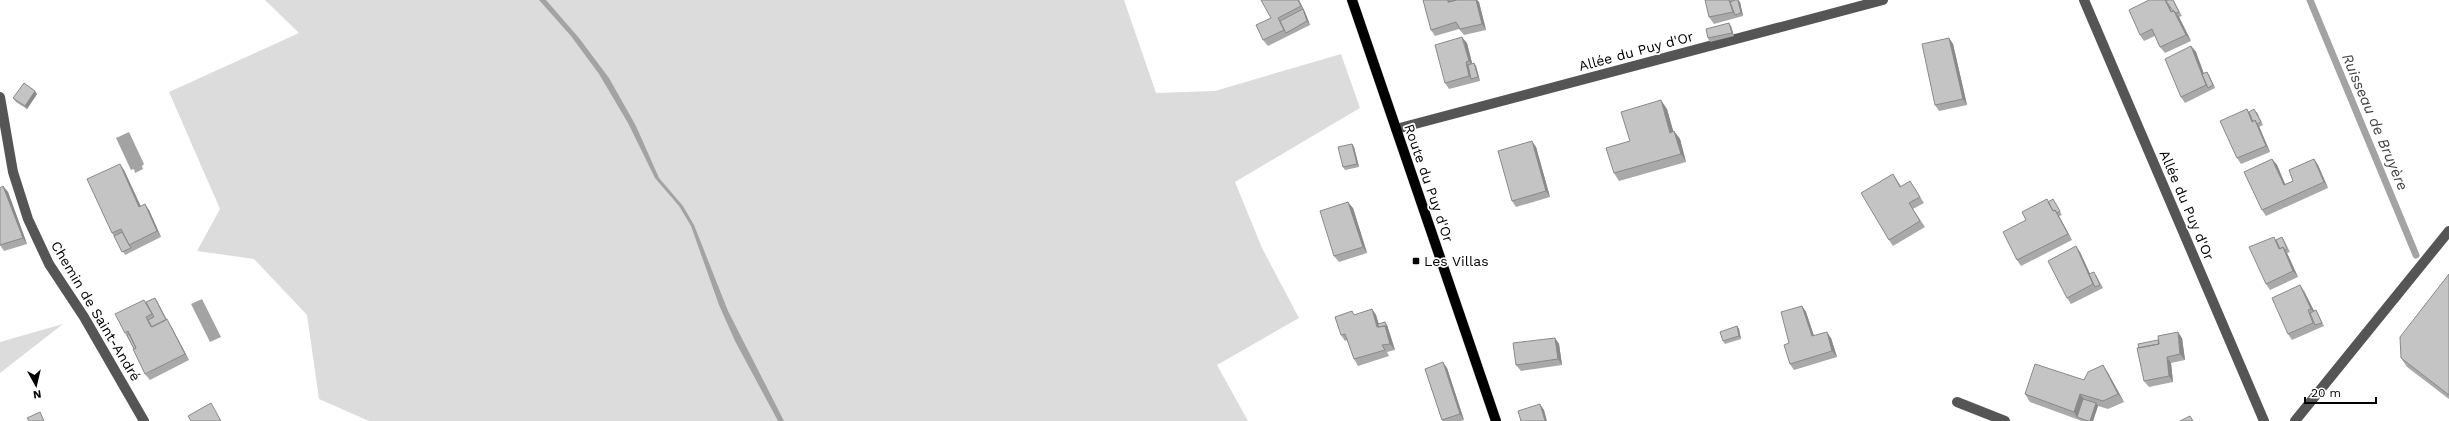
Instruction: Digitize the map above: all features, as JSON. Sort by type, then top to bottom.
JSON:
[{"type":"main road","name":"Route du Puy d'Or","points":[[1352,0],[1496,421]]},
{"type":"street","name":"Allée du Puy d'Or","points":[[1396,129],[1883,0]]},
{"type":"street","name":"Allée du Puy d'Or","points":[[2084,0],[2264,421]]},
{"type":"street","name":"Chemin de Saint-André","points":[[0,97],[13,172],[28,219],[49,264],[84,317],[144,421]]},
{"type":"street","points":[[2296,421],[2449,231]]},
{"type":"street","points":[[1957,402],[2005,421]]},
{"type":"shaded area","points":[[265,0],[1124,0],[1156,93],[1215,91],[1341,54],[1360,108],[1235,182],[1262,248],[1299,318],[1217,365],[1248,421],[369,421],[319,399],[307,315],[254,259],[197,251],[220,209],[169,92],[299,33]]},
{"type":"shaded area","points":[[539,0],[546,0],[579,38],[609,78],[636,126],[659,178],[683,206],[694,225],[728,311],[784,421],[778,421],[735,341],[719,305],[691,226],[679,206],[655,178],[628,123],[599,74],[571,36]]},
{"type":"shaded area","points":[[129,132],[144,164],[142,166],[143,169],[135,173],[134,169],[131,170],[116,138]]},
{"type":"shaded area","points":[[202,299],[221,337],[210,342],[191,304]]},
{"type":"shaded area","points":[[63,324],[0,373],[0,342]]},
{"type":"building","points":[[1261,0],[1298,0],[1301,6],[1278,18],[1284,30],[1263,40],[1256,25],[1271,18]]},
{"type":"building","points":[[1423,0],[1448,0],[1448,2],[1457,0],[1476,0],[1482,24],[1460,29],[1456,22],[1431,30]]},
{"type":"building","points":[[1705,0],[1729,0],[1733,12],[1709,17]]},
{"type":"building","points":[[1738,0],[1741,13],[1735,15],[1730,2]]},
{"type":"building","points":[[2149,0],[2165,0],[2171,12],[2174,11],[2186,35],[2160,47],[2152,29],[2140,35],[2129,10]]},
{"type":"building","points":[[2173,0],[2179,12],[2176,13],[2173,11],[2166,1]]},
{"type":"building","points":[[1303,9],[1307,21],[1286,33],[1280,21]]},
{"type":"building","points":[[1729,23],[1732,33],[1708,38],[1706,29]]},
{"type":"building","points":[[1462,37],[1469,61],[1466,62],[1469,76],[1445,83],[1435,45]]},
{"type":"building","points":[[1949,38],[1963,99],[1935,105],[1922,44]]},
{"type":"building","points":[[2191,46],[2206,85],[2181,97],[2165,59]]},
{"type":"building","points":[[1474,63],[1478,77],[1471,79],[1468,65]]},
{"type":"building","points":[[2207,72],[2213,85],[2208,88],[2202,74]]},
{"type":"building","points":[[24,83],[35,91],[25,106],[13,98]]},
{"type":"building","points":[[1661,100],[1670,133],[1674,131],[1681,154],[1614,173],[1606,148],[1630,141],[1621,112]]},
{"type":"building","points":[[2247,109],[2252,122],[2255,120],[2266,146],[2237,158],[2220,121]]},
{"type":"building","points":[[2254,109],[2261,122],[2257,124],[2255,120],[2253,122],[2249,112]]},
{"type":"building","points":[[1532,141],[1546,191],[1512,201],[1498,151]]},
{"type":"building","points":[[1352,144],[1357,164],[1343,167],[1338,147]]},
{"type":"building","points":[[2272,159],[2284,185],[2293,181],[2289,170],[2314,159],[2324,182],[2262,210],[2244,172]]},
{"type":"building","points":[[120,164],[139,207],[145,204],[157,231],[129,245],[121,229],[112,233],[87,179]]},
{"type":"building","points":[[1893,174],[1900,187],[1910,181],[1920,197],[1909,203],[1920,221],[1889,240],[1861,193]]},
{"type":"building","points":[[3,186],[23,238],[0,245],[0,188]]},
{"type":"building","points":[[2047,199],[2053,211],[2055,210],[2068,234],[2017,260],[2003,232],[2026,220],[2022,212]]},
{"type":"building","points":[[2053,199],[2060,211],[2057,213],[2055,210],[2053,211],[2048,202]]},
{"type":"building","points":[[1348,202],[1363,247],[1334,256],[1320,211]]},
{"type":"building","points":[[122,232],[131,248],[122,252],[114,236]]},
{"type":"building","points":[[2274,237],[2279,249],[2283,247],[2293,271],[2266,284],[2249,247]]},
{"type":"building","points":[[2282,237],[2287,249],[2285,250],[2283,247],[2280,249],[2276,240]]},
{"type":"building","points":[[2076,246],[2093,284],[2067,298],[2048,261]]},
{"type":"building","points":[[2094,272],[2100,285],[2095,287],[2089,274]]},
{"type":"building","points":[[2449,274],[2449,395],[2401,358],[2400,337]]},
{"type":"building","points":[[2300,285],[2311,309],[2308,310],[2313,323],[2288,334],[2272,298]]},
{"type":"building","points":[[155,298],[166,320],[152,327],[148,320],[154,317],[146,302]]},
{"type":"building","points":[[144,300],[152,314],[146,317],[151,327],[167,319],[185,354],[145,374],[133,349],[136,348],[128,331],[125,333],[115,314]]},
{"type":"building","points":[[1802,306],[1812,336],[1827,332],[1832,351],[1790,364],[1784,345],[1789,343],[1781,312]]},
{"type":"building","points":[[1372,309],[1377,327],[1385,326],[1390,344],[1382,345],[1385,350],[1354,359],[1345,334],[1341,335],[1335,317],[1352,311],[1354,315]]},
{"type":"building","points":[[2316,310],[2322,323],[2315,325],[2310,313]]},
{"type":"building","points":[[1385,322],[1387,328],[1385,326],[1378,327],[1378,324]]},
{"type":"building","points":[[1737,326],[1739,336],[1723,341],[1720,332]]},
{"type":"building","points":[[2178,332],[2180,354],[2167,357],[2169,376],[2144,381],[2137,348],[2159,344],[2158,336]]},
{"type":"building","points":[[129,334],[136,348],[134,349],[127,335]]},
{"type":"building","points":[[1555,338],[1558,359],[1516,365],[1513,343]]},
{"type":"building","points":[[2158,340],[2159,344],[2139,348],[2138,344]]},
{"type":"building","points":[[1443,362],[1460,414],[1442,420],[1425,369]]},
{"type":"building","points":[[2035,364],[2084,380],[2088,372],[2103,365],[2118,394],[2103,401],[2080,394],[2074,412],[2025,394]]},
{"type":"building","points":[[2083,399],[2096,403],[2090,421],[2077,417]]},
{"type":"building","points":[[211,403],[221,421],[191,421],[188,416]]},
{"type":"building","points":[[1540,404],[1545,421],[1521,421],[1518,411]]},
{"type":"building","points":[[40,412],[44,421],[29,421],[27,418]]},
{"type":"building","points":[[2190,416],[2193,421],[2180,421]]},
{"type":"waterway","name":"Ruisseau de Bruyère","points":[[2310,0],[2416,255]]},
{"type":"place","name":"Les Villas","points":[[1416,261]]}]
